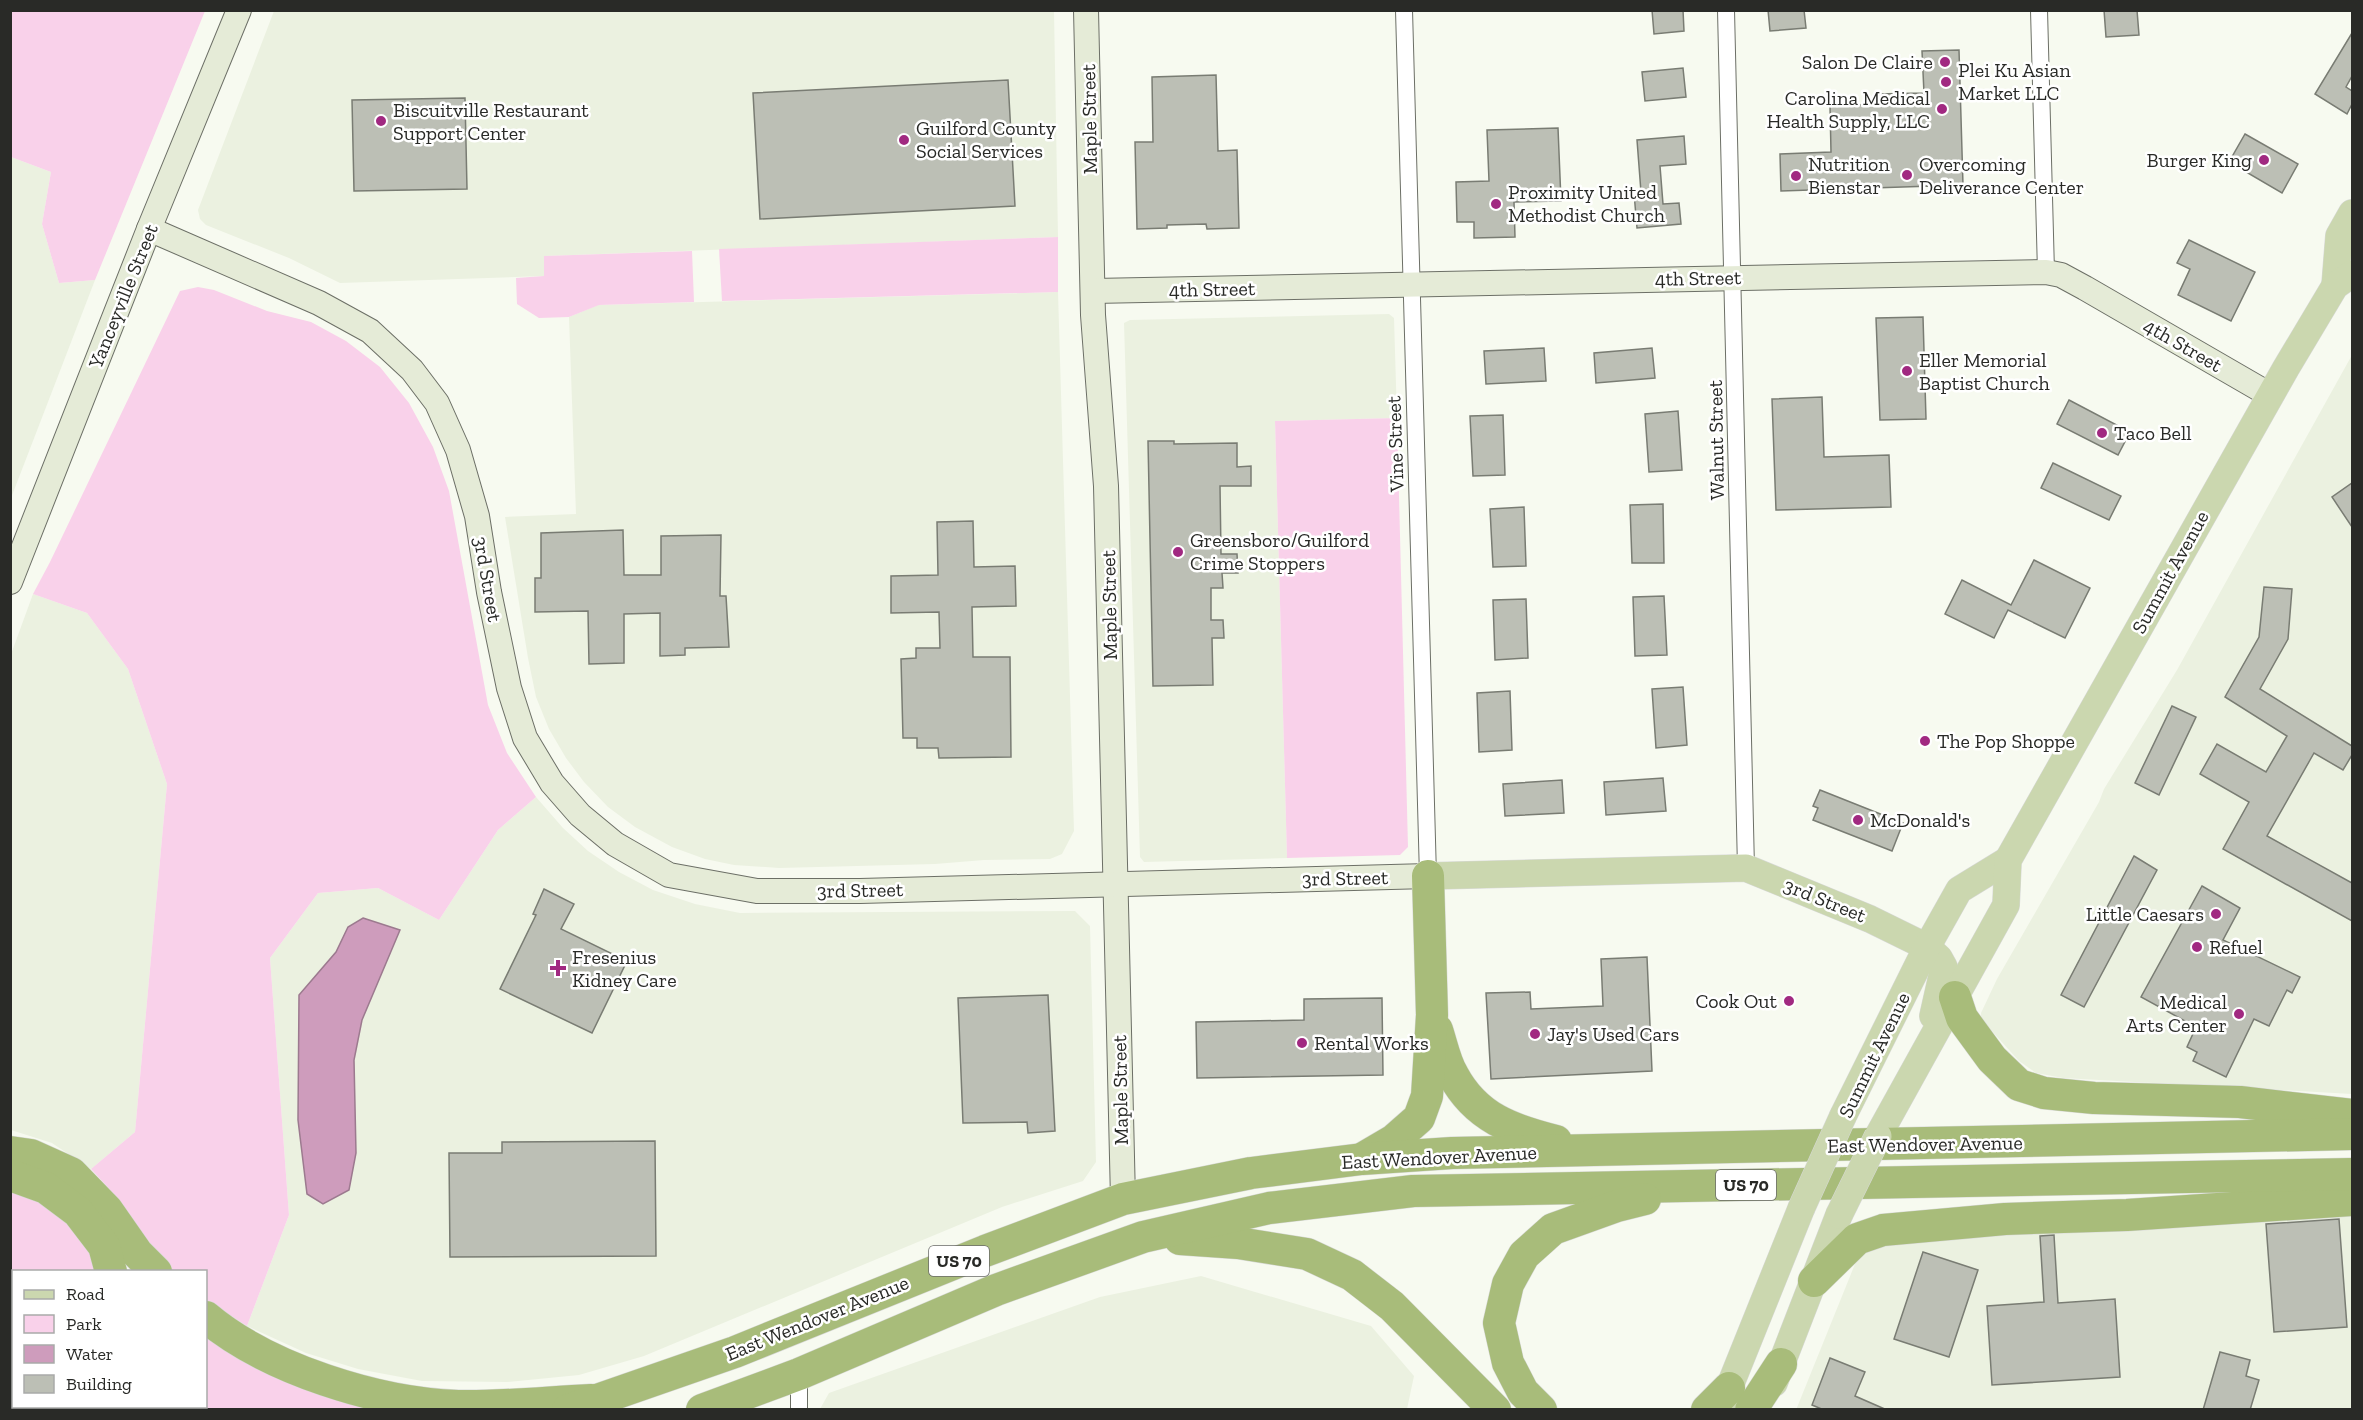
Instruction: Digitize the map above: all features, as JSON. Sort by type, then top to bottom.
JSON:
[{"type":"highway","points":[[1362,1159],[1394,1140],[1419,1118],[1427,1096],[1432,1015],[1428,876]]},
{"type":"highway","points":[[1955,997],[1962,1018],[1992,1059],[2019,1085],[2044,1094],[2094,1098],[2240,1102],[2352,1114]]},
{"type":"highway","points":[[1432,1015],[1452,1075],[1479,1110],[1518,1132],[1591,1150]]},
{"type":"highway","name":"East Wendover Avenue","points":[[568,1410],[735,1352],[985,1251],[1123,1199],[1251,1173],[1362,1159],[1452,1153],[2352,1134]]},
{"type":"highway","points":[[10,1152],[31,1155],[71,1173],[106,1210],[137,1253],[154,1270]]},
{"type":"highway","name":"East Wendover Avenue","points":[[702,1410],[799,1374],[996,1290],[1063,1266],[1143,1238],[1269,1208],[1413,1191],[2352,1174]]},
{"type":"highway","points":[[10,1175],[46,1188],[78,1212],[104,1246],[110,1270]]},
{"type":"highway","points":[[1540,1410],[1522,1392],[1508,1363],[1499,1323],[1508,1284],[1524,1255],[1553,1229],[1617,1206],[1701,1186]]},
{"type":"highway","points":[[1063,1266],[1111,1231],[1123,1199]]},
{"type":"highway","points":[[1814,1281],[1857,1239],[1883,1230],[2005,1220],[2127,1215],[2352,1200]]},
{"type":"highway","points":[[1143,1238],[1238,1242],[1307,1254],[1352,1275],[1392,1306],[1495,1410]]},
{"type":"highway","points":[[207,1318],[221,1330],[268,1356],[328,1381],[380,1396],[457,1406],[601,1400]]},
{"type":"highway","points":[[1751,1410],[1781,1364]]},
{"type":"highway","points":[[1707,1410],[1725,1399]]},
{"type":"main road","name":"Summit Avenue","points":[[1765,1410],[1839,1215],[1925,1048],[2006,905],[2008,860],[2270,395],[2347,285],[2339,236],[2352,213]]},
{"type":"main road","name":"Summit Avenue","points":[[1725,1399],[1801,1209],[1843,1116],[1927,947],[1959,890],[2008,860]]},
{"type":"main road","name":"3rd Street","points":[[1428,876],[1746,868],[1870,919],[1927,947]]},
{"type":"main road","points":[[1925,1048],[1944,967],[1940,958],[1927,947]]},
{"type":"street","name":"Yanceyville Street","points":[[10,582],[149,229],[239,10]]},
{"type":"street","name":"Maple Street","points":[[1086,10],[1093,291],[1106,486],[1123,1199]]},
{"type":"street","name":"Vine Street","points":[[1404,10],[1428,876]]},
{"type":"street","name":"Walnut Street","points":[[1726,10],[1746,868]]},
{"type":"street","points":[[2039,10],[2046,272]]},
{"type":"street","name":"3rd Street","points":[[149,229],[319,303],[370,332],[411,370],[437,403],[458,450],[477,516],[489,592],[509,688],[525,738],[552,783],[580,815],[615,844],[669,875],[758,891],[860,891],[1428,876]]},
{"type":"street","name":"4th Street","points":[[1093,291],[2046,272],[2061,275],[2085,288],[2270,395]]},
{"type":"street","points":[[799,1374],[799,1410]]},
{"type":"shaded area","points":[[274,11],[1054,11],[1058,237],[545,256],[544,276],[340,283],[289,258],[206,225],[200,219],[198,210]]},
{"type":"shaded area","points":[[11,157],[51,172],[42,224],[59,283],[95,280],[11,498]]},
{"type":"shaded area","points":[[1058,292],[1074,831],[1062,854],[1050,859],[984,860],[935,864],[779,868],[734,865],[705,859],[672,847],[635,827],[608,807],[584,782],[566,758],[549,729],[536,697],[505,517],[576,514],[569,317],[598,305]]},
{"type":"shaded area","points":[[1389,314],[1394,318],[1397,418],[1275,421],[1287,858],[1144,862],[1140,857],[1124,323],[1130,320]]},
{"type":"shaded area","points":[[2352,355],[2352,1094],[2063,1078],[2036,1073],[2019,1061],[1981,1019],[1981,1013],[1997,979],[2099,802],[2104,789],[2177,670]]},
{"type":"shaded area","points":[[33,594],[87,613],[128,669],[167,784],[135,1132],[91,1169],[52,1143],[11,1130],[10,657]]},
{"type":"shaded area","points":[[536,797],[563,828],[588,851],[619,872],[653,890],[695,904],[740,913],[1075,911],[1090,926],[1096,1162],[1083,1181],[1002,1207],[644,1356],[579,1375],[507,1382],[422,1381],[358,1369],[306,1353],[247,1326],[289,1215],[270,958],[318,893],[378,888],[439,920],[498,830]]},
{"type":"shaded area","points":[[2352,1214],[2352,1409],[1796,1410],[1857,1259],[1866,1249],[1916,1240]]},
{"type":"shaded area","points":[[1201,1276],[1371,1326],[1414,1376],[1407,1409],[820,1409],[829,1393],[1100,1297]]},
{"type":"green space","points":[[10,11],[205,11],[95,280],[59,283],[42,224],[51,172],[11,157]]},
{"type":"green space","points":[[1058,237],[1058,292],[722,301],[719,249]]},
{"type":"green space","points":[[692,251],[694,302],[599,305],[569,317],[539,318],[517,304],[516,278],[544,276],[544,256]]},
{"type":"green space","points":[[198,287],[214,290],[267,311],[311,322],[346,341],[380,367],[409,403],[433,447],[449,491],[488,705],[507,753],[536,797],[498,830],[439,920],[378,888],[318,893],[270,958],[289,1215],[247,1326],[207,1301],[207,1270],[170,1269],[137,1234],[112,1192],[91,1169],[135,1132],[167,784],[128,669],[87,613],[33,594],[180,291]]},
{"type":"green space","points":[[1397,418],[1408,847],[1400,855],[1287,858],[1275,421]]},
{"type":"green space","points":[[10,1183],[65,1214],[87,1242],[98,1270],[12,1270],[12,1408],[48,1408],[11,1409]]},
{"type":"green space","points":[[207,1329],[423,1410],[83,1410],[84,1408],[207,1408]]},
{"type":"water","points":[[363,918],[400,930],[362,1020],[354,1060],[356,1153],[349,1190],[323,1204],[307,1194],[298,1120],[299,995],[336,952],[348,927]]},
{"type":"building","points":[[1652,10],[1683,10],[1684,31],[1654,34]]},
{"type":"building","points":[[1768,10],[1804,10],[1806,28],[1770,31]]},
{"type":"building","points":[[2104,10],[2137,10],[2139,35],[2106,37]]},
{"type":"building","points":[[2352,33],[2352,76],[2346,87],[2352,91],[2352,104],[2347,114],[2315,94]]},
{"type":"building","points":[[1959,50],[1963,185],[1781,191],[1780,154],[1831,152],[1830,106],[1876,104],[1876,94],[1924,93],[1922,51]]},
{"type":"building","points":[[1683,68],[1686,97],[1645,101],[1642,72]]},
{"type":"building","points":[[1216,75],[1218,151],[1237,150],[1239,228],[1207,229],[1206,224],[1167,225],[1167,228],[1137,229],[1135,142],[1153,142],[1152,77]]},
{"type":"building","points":[[1008,80],[1015,206],[760,219],[753,93]]},
{"type":"building","points":[[465,98],[467,189],[354,191],[352,100]]},
{"type":"building","points":[[1558,128],[1561,201],[1514,202],[1515,237],[1474,238],[1474,222],[1457,222],[1456,182],[1489,181],[1487,130]]},
{"type":"building","points":[[2245,134],[2298,164],[2282,193],[2229,162]]},
{"type":"building","points":[[1684,136],[1686,164],[1660,166],[1663,204],[1679,203],[1681,224],[1637,228],[1634,193],[1641,192],[1637,140]]},
{"type":"building","points":[[2189,240],[2255,272],[2231,321],[2178,295],[2190,269],[2177,263]]},
{"type":"building","points":[[1923,317],[1926,419],[1880,420],[1876,318]]},
{"type":"building","points":[[1544,348],[1546,381],[1486,384],[1484,351]]},
{"type":"building","points":[[1652,348],[1655,378],[1596,383],[1594,353]]},
{"type":"building","points":[[1822,397],[1824,457],[1889,455],[1891,507],[1776,510],[1772,399]]},
{"type":"building","points":[[2069,400],[2130,432],[2118,455],[2057,424]]},
{"type":"building","points":[[1678,411],[1682,470],[1649,472],[1645,414]]},
{"type":"building","points":[[1503,415],[1505,475],[1473,476],[1470,416]]},
{"type":"building","points":[[1148,441],[1174,441],[1174,444],[1237,443],[1237,467],[1251,466],[1251,486],[1220,486],[1221,554],[1237,554],[1238,573],[1222,573],[1223,588],[1211,588],[1211,620],[1223,620],[1224,638],[1212,638],[1213,685],[1153,686]]},
{"type":"building","points":[[2053,463],[2121,496],[2109,520],[2041,488]]},
{"type":"building","points":[[2352,483],[2352,527],[2332,497]]},
{"type":"building","points":[[1663,504],[1664,563],[1632,563],[1630,505]]},
{"type":"building","points":[[1524,507],[1526,566],[1493,567],[1490,509]]},
{"type":"building","points":[[973,521],[974,567],[1015,566],[1016,606],[972,607],[973,657],[1010,657],[1011,757],[939,758],[938,748],[917,748],[917,738],[903,738],[901,659],[916,658],[916,648],[940,648],[939,612],[891,613],[891,576],[938,575],[937,522]]},
{"type":"building","points":[[623,530],[624,575],[661,575],[661,536],[721,535],[720,596],[726,596],[729,647],[685,648],[685,655],[660,656],[660,613],[624,614],[624,663],[589,664],[588,611],[535,612],[535,578],[541,578],[541,533]]},
{"type":"building","points":[[2034,560],[2090,588],[2065,638],[2008,610],[1994,638],[1945,614],[1962,580],[2011,605]]},
{"type":"building","points":[[2264,587],[2292,589],[2288,639],[2260,689],[2352,746],[2352,755],[2343,770],[2314,753],[2267,836],[2352,883],[2352,921],[2223,849],[2249,802],[2200,774],[2217,744],[2266,772],[2287,736],[2225,697],[2259,637]]},
{"type":"building","points":[[1664,596],[1667,655],[1635,656],[1633,597]]},
{"type":"building","points":[[1526,599],[1528,658],[1495,660],[1493,600]]},
{"type":"building","points":[[1683,687],[1687,745],[1656,748],[1652,689]]},
{"type":"building","points":[[1510,691],[1512,750],[1479,752],[1477,693]]},
{"type":"building","points":[[2172,706],[2196,717],[2159,795],[2135,783]]},
{"type":"building","points":[[1663,778],[1666,811],[1606,815],[1604,782]]},
{"type":"building","points":[[1562,780],[1564,813],[1505,816],[1503,784]]},
{"type":"building","points":[[1820,790],[1903,823],[1892,851],[1813,820],[1818,808],[1813,806]]},
{"type":"building","points":[[2134,856],[2157,870],[2084,1007],[2061,995]]},
{"type":"building","points":[[2202,886],[2240,908],[2223,940],[2300,977],[2292,993],[2287,990],[2269,1026],[2254,1019],[2226,1077],[2193,1061],[2197,1052],[2187,1047],[2196,1027],[2141,997]]},
{"type":"building","points":[[544,889],[574,904],[561,929],[627,961],[592,1033],[500,989],[536,915],[533,914]]},
{"type":"building","points":[[1647,957],[1652,1071],[1491,1079],[1486,993],[1530,992],[1531,1009],[1603,1006],[1601,959]]},
{"type":"building","points":[[1048,995],[1055,1131],[1028,1133],[1027,1122],[963,1123],[958,998]]},
{"type":"building","points":[[1382,998],[1383,1075],[1197,1078],[1196,1022],[1304,1020],[1304,999]]},
{"type":"building","points":[[655,1141],[656,1256],[450,1257],[449,1153],[502,1153],[502,1142]]},
{"type":"building","points":[[2339,1219],[2347,1327],[2274,1332],[2266,1224]]},
{"type":"building","points":[[2054,1235],[2058,1303],[2115,1299],[2120,1377],[1992,1385],[1987,1306],[2044,1302],[2040,1236]]},
{"type":"building","points":[[1923,1252],[1978,1270],[1949,1357],[1894,1339]]},
{"type":"building","points":[[2220,1352],[2250,1360],[2246,1376],[2259,1380],[2250,1410],[2203,1410]]},
{"type":"building","points":[[1830,1358],[1865,1372],[1855,1396],[1887,1410],[1824,1410],[1812,1405]]},
{"type":"place","name":"Salon De Claire","points":[[1945,62]]},
{"type":"place","name":"Plei Ku Asian Market LLC","points":[[1946,82]]},
{"type":"place","name":"Carolina Medical Health Supply, LLC","points":[[1942,109]]},
{"type":"place","name":"Biscuitville Restaurant Support Center","points":[[381,121]]},
{"type":"place","name":"Guilford County Social Services","points":[[904,140]]},
{"type":"place","name":"Burger King","points":[[2264,160]]},
{"type":"place","name":"Overcoming Deliverance Center","points":[[1907,175]]},
{"type":"place","name":"Nutrition Bienstar","points":[[1796,176]]},
{"type":"place","name":"Proximity United Methodist Church","points":[[1496,204]]},
{"type":"place","name":"Eller Memorial Baptist Church","points":[[1907,371]]},
{"type":"place","name":"Taco Bell","points":[[2102,433]]},
{"type":"place","name":"Greensboro/Guilford Crime Stoppers","points":[[1178,552]]},
{"type":"place","name":"The Pop Shoppe","points":[[1925,741]]},
{"type":"place","name":"McDonald's","points":[[1858,820]]},
{"type":"place","name":"Little Caesars","points":[[2216,914]]},
{"type":"place","name":"Refuel","points":[[2197,947]]},
{"type":"place","name":"Fresenius Kidney Care","points":[[558,968]]},
{"type":"place","name":"Cook Out","points":[[1789,1001]]},
{"type":"place","name":"Medical Arts Center","points":[[2239,1014]]},
{"type":"place","name":"Jay's Used Cars","points":[[1535,1034]]},
{"type":"place","name":"Rental Works","points":[[1302,1043]]}]
